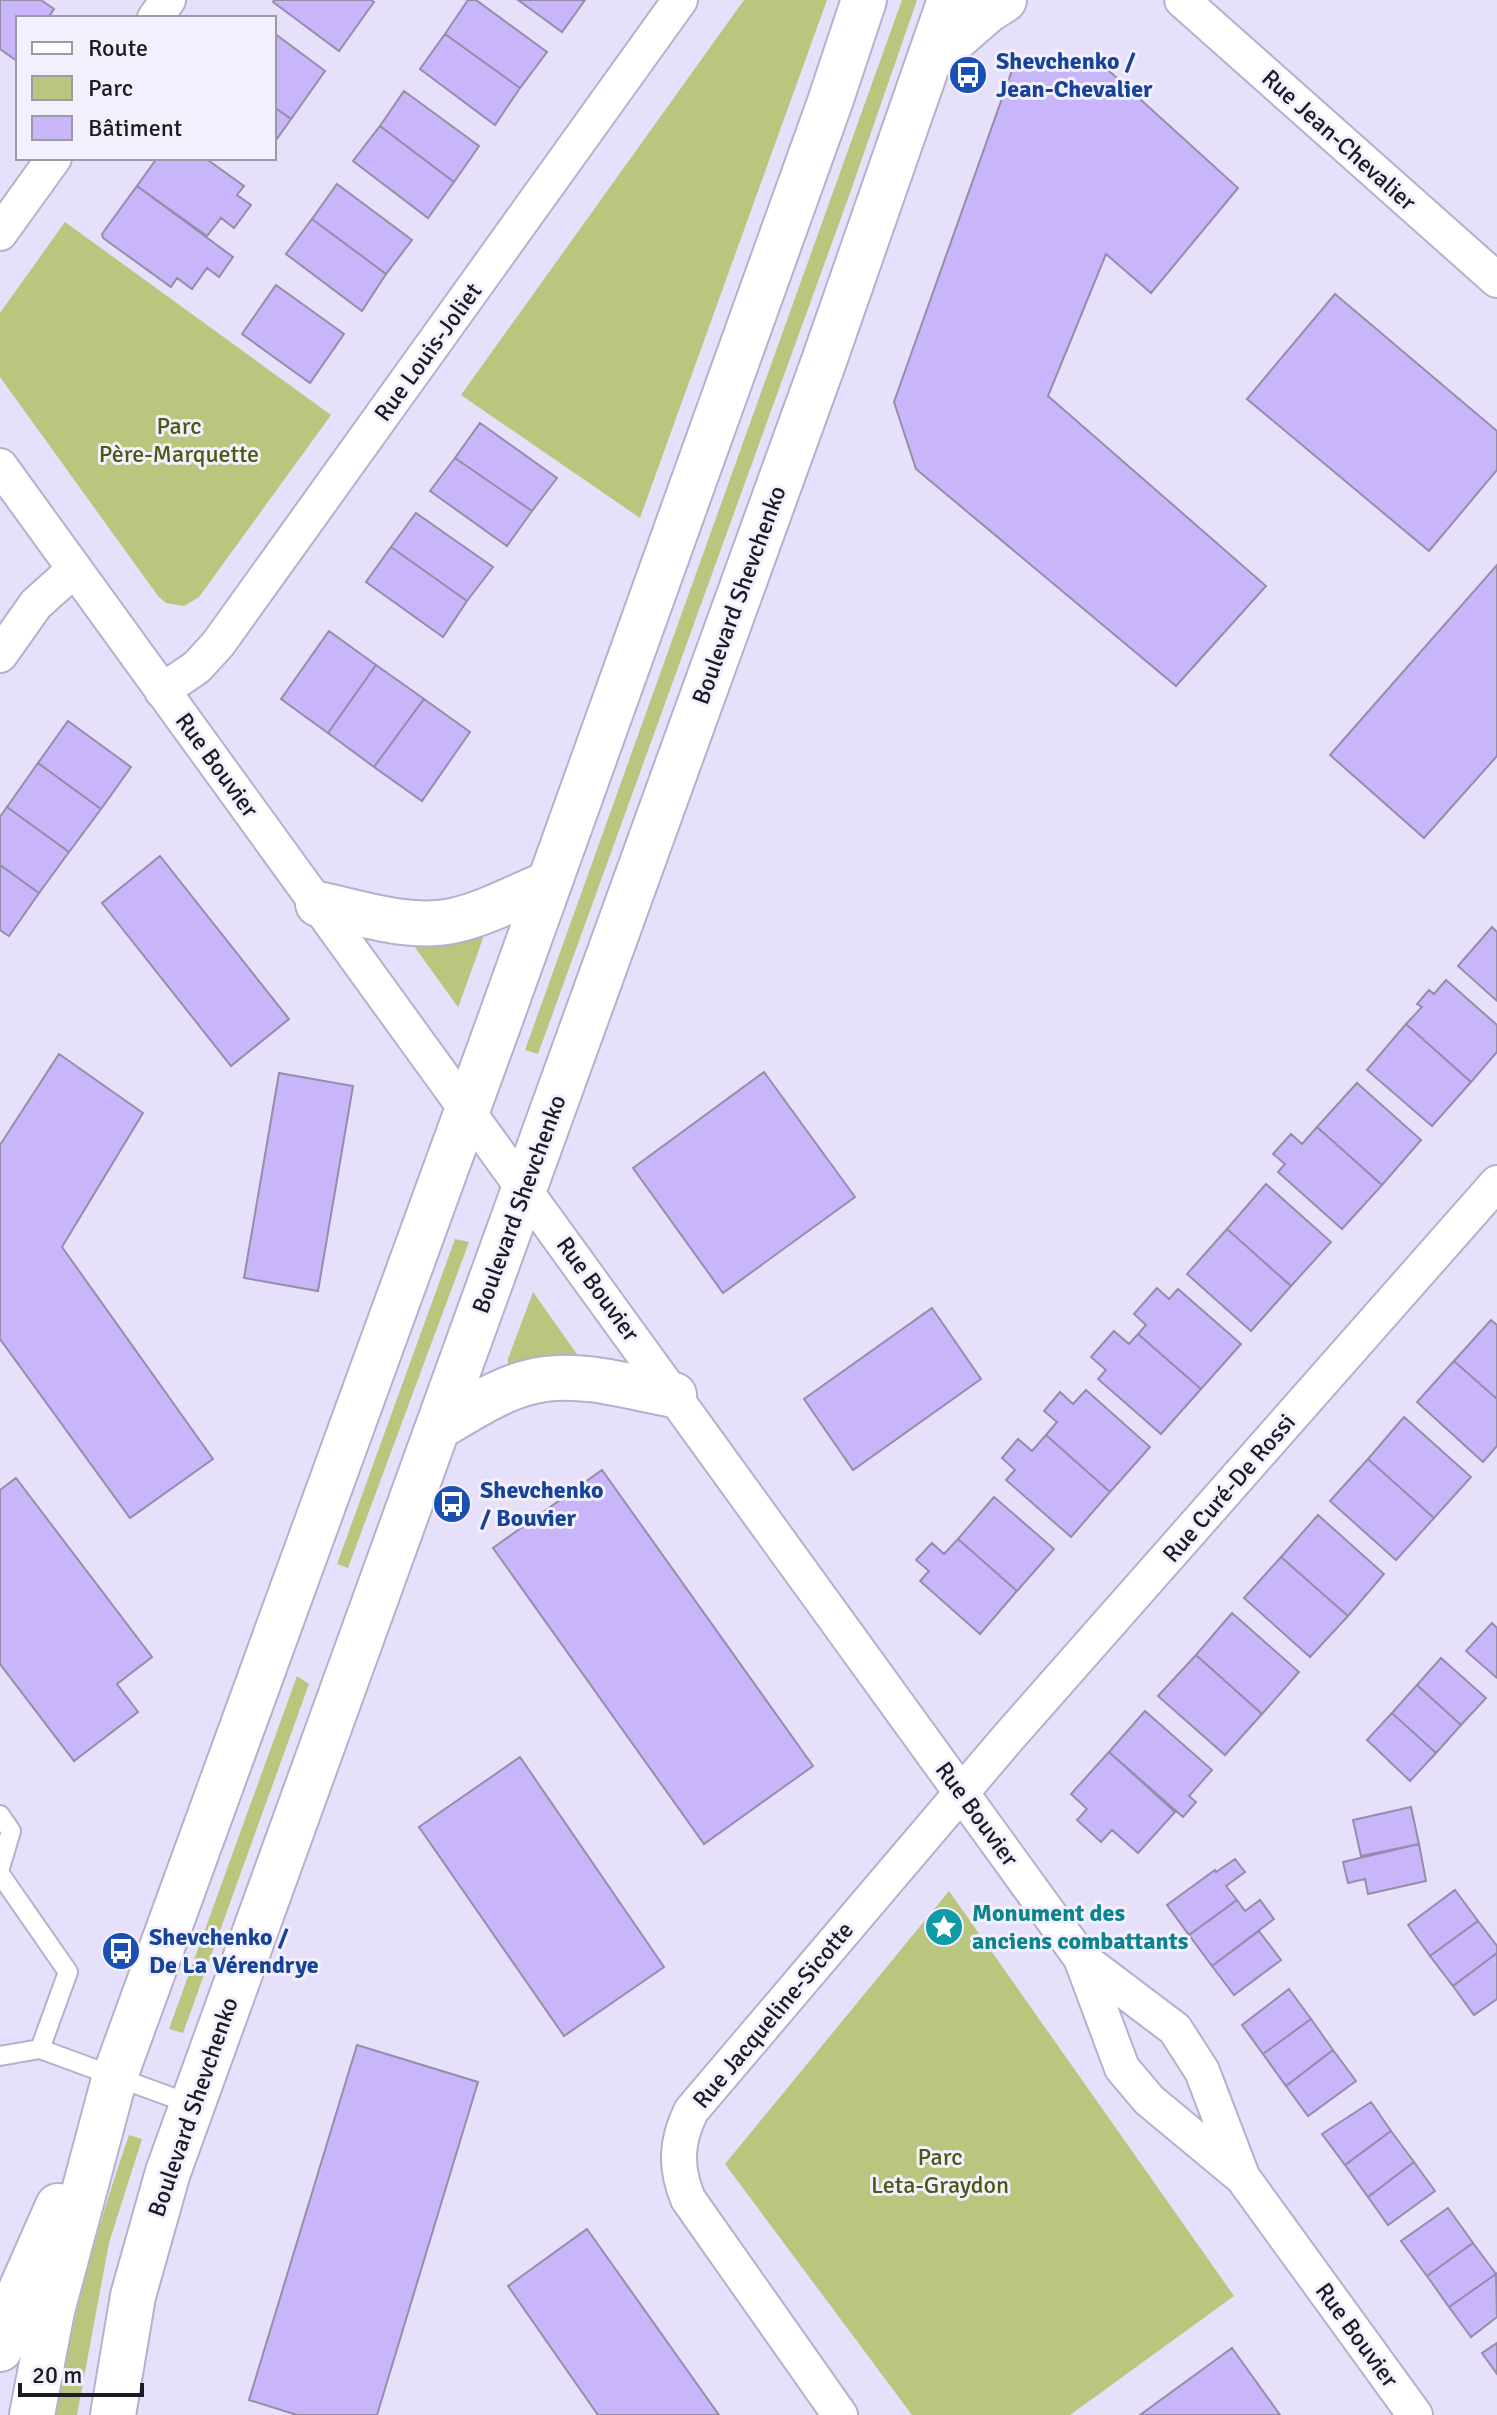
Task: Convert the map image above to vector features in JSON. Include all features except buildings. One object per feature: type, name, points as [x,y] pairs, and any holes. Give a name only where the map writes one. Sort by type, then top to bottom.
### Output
[{"type":"street","name":"Rue Louis-Joliet","points":[[162,691],[197,667],[218,644],[680,0]]},
{"type":"street","points":[[0,2346],[16,2301],[115,2076],[467,1111],[864,0]]},
{"type":"street","name":"Boulevard Shevchenko","points":[[113,2415],[124,2340],[142,2259],[168,2172],[439,1427],[950,0]]},
{"type":"street","points":[[931,60],[988,10],[1004,0]]},
{"type":"street","name":"Rue Jean-Chevalier","points":[[1182,0],[1497,280]]},
{"type":"street","points":[[0,233],[53,160]]},
{"type":"street","name":"Rue Bouvier","points":[[0,466],[1081,1958],[1128,2077],[1149,2100],[1243,2178],[1415,2415]]},
{"type":"street","points":[[0,655],[36,604],[75,569]]},
{"type":"street","points":[[318,904],[388,919],[436,924],[467,917],[549,883]]},
{"type":"street","name":"Rue Curé-De Rossi","points":[[962,1793],[1497,1183]]},
{"type":"street","points":[[439,1427],[494,1396],[545,1379],[583,1379],[674,1395]]},
{"type":"street","name":"Rue Jacqueline-Sicotte","points":[[840,2415],[700,2220],[680,2180],[678,2145],[687,2120],[705,2092],[962,1793]]},
{"type":"street","name":"Rue Bouvier","points":[[1081,1958],[1180,2035],[1202,2071],[1243,2178]]},
{"type":"street","points":[[32,2415],[52,2311],[115,2076]]},
{"type":"lane","points":[[0,1815],[11,1831],[0,1871],[68,1972],[40,2049]]},
{"type":"lane","points":[[0,2056],[40,2049],[193,2105]]},
{"type":"green space","points":[[744,0],[827,0],[640,518],[461,395]]},
{"type":"green space","points":[[902,0],[917,0],[850,193],[538,1054],[525,1050]]},
{"type":"green space","name":"Parc Père-Marquette","points":[[65,222],[331,415],[199,597],[184,606],[166,603],[158,596],[0,377],[0,313]]},
{"type":"green space","points":[[486,930],[459,1005],[458,1007],[411,942]]},
{"type":"green space","points":[[455,1239],[469,1242],[348,1568],[337,1564]]},
{"type":"green space","points":[[533,1292],[579,1357],[508,1367],[508,1359]]},
{"type":"green space","points":[[297,1676],[309,1684],[183,2033],[169,2029]]},
{"type":"green space","name":"Parc Leta-Graydon","points":[[949,1891],[1234,2296],[1070,2415],[912,2415],[725,2164]]},
{"type":"green space","points":[[129,2135],[142,2139],[109,2243],[77,2415],[55,2415],[86,2274]]},
{"type":"place","name":"Shevchenko / Jean-Chevalier","points":[[968,75]]},
{"type":"place","name":"Shevchenko / Bouvier","points":[[452,1504]]},
{"type":"place","name":"Monument des anciens combattants","points":[[944,1927]]},
{"type":"place","name":"Shevchenko / De La Vérendrye","points":[[121,1951]]}]
